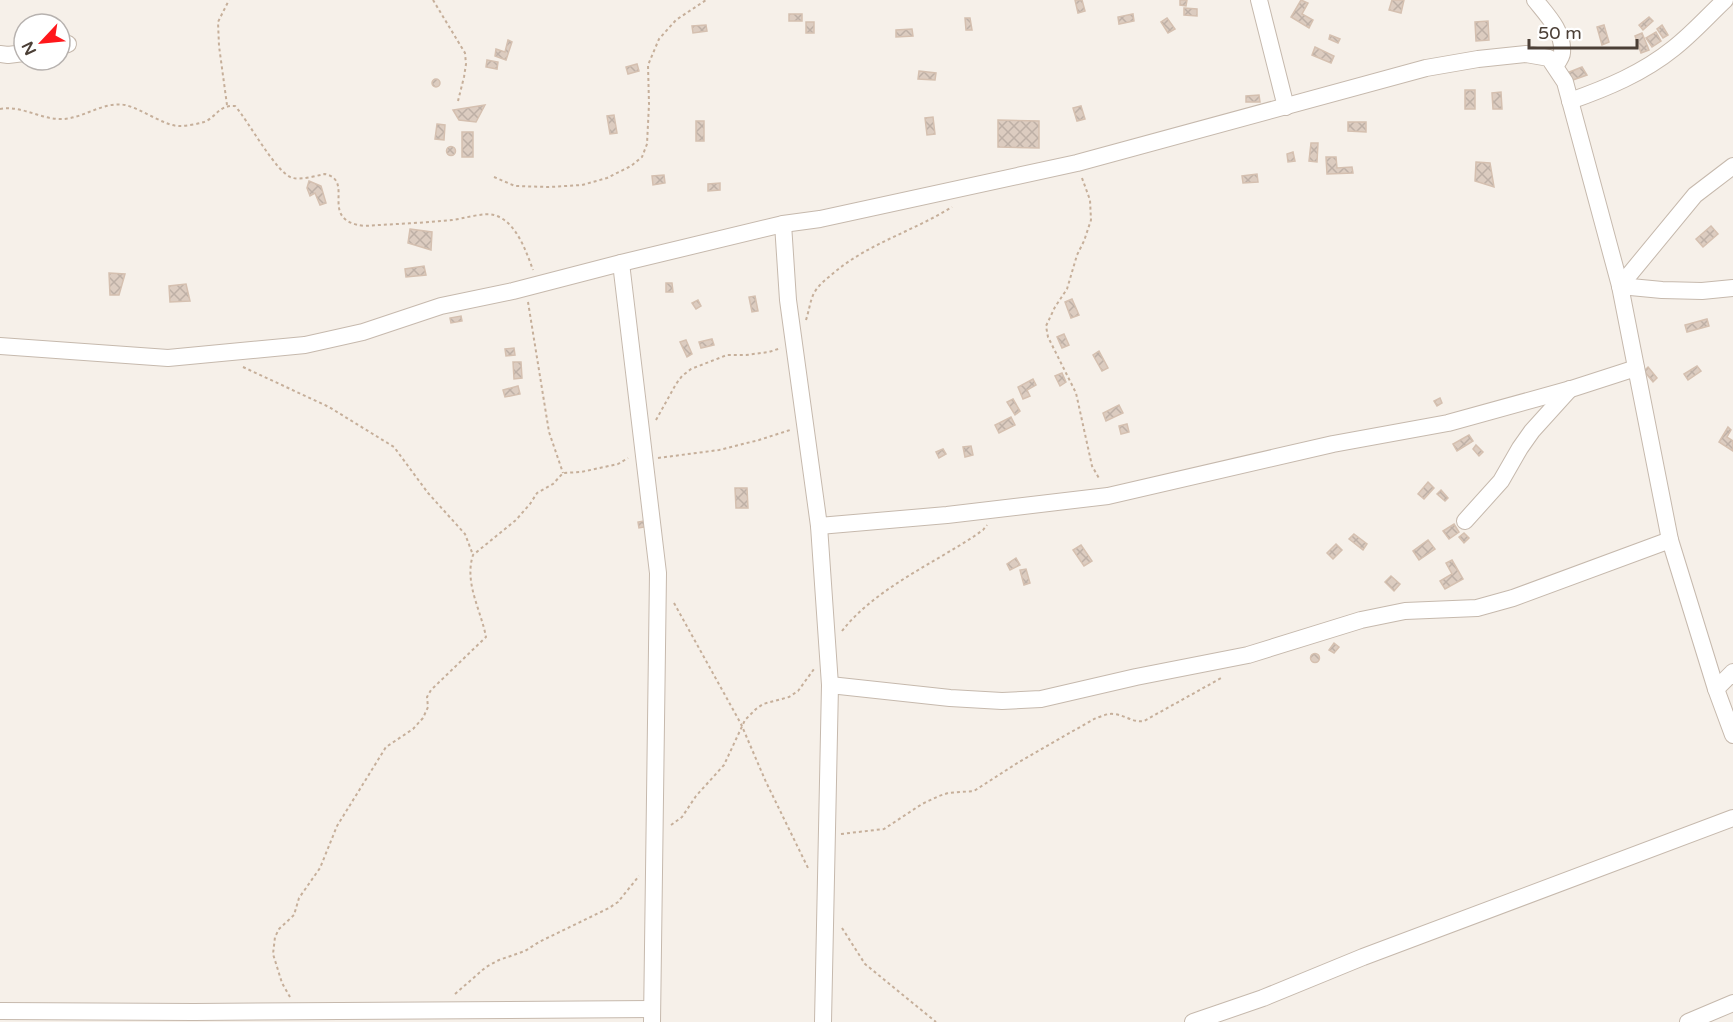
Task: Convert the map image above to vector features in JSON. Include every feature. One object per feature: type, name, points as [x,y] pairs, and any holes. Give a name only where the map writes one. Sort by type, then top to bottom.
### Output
[{"type":"street","points":[[1259,0],[1286,107]]},
{"type":"street","points":[[1535,0],[1556,27],[1561,43],[1562,54],[1555,66]]},
{"type":"street","points":[[1570,101],[1621,81],[1649,66],[1676,47],[1725,0]]},
{"type":"street","points":[[0,346],[168,358],[305,345],[363,332],[441,306],[783,224],[820,219],[1077,163],[1426,68],[1526,54],[1549,58],[1565,82],[1620,286],[1670,540],[1716,689],[1733,735]]},
{"type":"street","points":[[1620,286],[1695,195],[1733,166]]},
{"type":"street","points":[[783,224],[788,300],[819,526],[830,685],[823,1022]]},
{"type":"street","points":[[0,1011],[434,1011],[652,1016],[658,573],[621,263]]},
{"type":"street","points":[[1620,286],[1702,291],[1733,288]]},
{"type":"street","points":[[819,526],[947,515],[1108,496],[1333,444],[1448,423],[1571,389],[1636,368]]},
{"type":"street","points":[[1465,521],[1501,481],[1532,431],[1571,389]]},
{"type":"street","points":[[830,685],[950,698],[1041,699],[1248,655],[1361,620],[1405,611],[1477,608],[1513,598],[1670,540]]},
{"type":"street","points":[[1716,689],[1733,672]]},
{"type":"street","points":[[1193,1022],[1263,998],[1363,957],[1733,818]]},
{"type":"street","points":[[1688,1022],[1733,1003]]},
{"type":"path","points":[[227,106],[218,22],[229,0]]},
{"type":"path","points":[[433,0],[465,53],[465,70],[458,101]]},
{"type":"path","points":[[494,177],[515,186],[582,185],[607,178],[631,166],[642,157],[647,144],[648,65],[659,39],[676,20],[706,0]]},
{"type":"path","points":[[0,109],[22,110],[62,119],[113,105],[123,105],[141,110],[171,126],[182,126],[204,122],[227,106],[235,106],[272,159],[289,177],[295,179],[325,174],[330,175],[336,181],[340,191],[340,215],[352,224],[364,226],[450,220],[493,214],[506,222],[524,246],[532,286],[549,432],[563,473]]},
{"type":"path","points":[[1077,163],[1090,200],[1091,220],[1066,289],[1054,307],[1046,326],[1048,337],[1076,393],[1092,466],[1108,496]]},
{"type":"path","points":[[298,1012],[282,983],[273,954],[275,937],[279,929],[294,915],[299,898],[320,868],[337,826],[386,747],[419,724],[428,707],[427,697],[431,690],[486,637],[471,580],[473,555],[516,520],[537,493],[553,484],[563,473],[582,472],[618,464],[643,451],[676,384],[691,369],[727,355],[769,352],[786,345],[806,321],[814,293],[834,272],[851,259],[892,236],[923,224],[952,206]]},
{"type":"path","points":[[216,354],[329,407],[394,447],[428,493],[465,534],[473,555]]},
{"type":"path","points":[[643,451],[672,457],[719,450],[759,440],[786,430],[805,428]]},
{"type":"path","points":[[654,841],[682,817],[696,796],[724,765],[746,720],[756,709],[789,697],[798,691],[846,626],[890,588],[978,534],[988,524]]},
{"type":"path","points":[[674,603],[742,728],[811,873]]},
{"type":"path","points":[[827,835],[884,829],[922,804],[939,796],[974,791],[1094,719],[1106,714],[1114,714],[1131,720],[1144,721],[1225,676]]},
{"type":"path","points":[[434,1011],[493,963],[525,951],[618,902],[654,861]]},
{"type":"path","points":[[826,904],[865,964],[936,1022]]},
{"type":"building","points":[[1075,0],[1082,0],[1085,11],[1078,13]]},
{"type":"building","points":[[1180,0],[1187,0],[1186,6],[1180,5]]},
{"type":"building","points":[[1301,0],[1308,3],[1302,14],[1313,20],[1309,28],[1291,17]]},
{"type":"building","points":[[1392,0],[1404,0],[1401,13],[1389,10]]},
{"type":"building","points":[[1184,8],[1197,9],[1197,16],[1184,15]]},
{"type":"building","points":[[789,14],[802,14],[802,21],[789,21]]},
{"type":"building","points":[[1133,14],[1134,21],[1119,24],[1118,17]]},
{"type":"building","points":[[1649,17],[1653,21],[1643,30],[1639,25]]},
{"type":"building","points":[[965,18],[970,18],[972,30],[966,30]]},
{"type":"building","points":[[1167,18],[1175,29],[1168,33],[1161,22]]},
{"type":"building","points":[[1488,21],[1489,40],[1476,41],[1475,22]]},
{"type":"building","points":[[806,22],[814,22],[814,33],[806,33]]},
{"type":"building","points":[[706,25],[707,31],[693,33],[692,26]]},
{"type":"building","points":[[1604,25],[1609,42],[1602,45],[1597,27]]},
{"type":"building","points":[[1662,25],[1668,35],[1663,38],[1657,29]]},
{"type":"building","points":[[912,29],[913,36],[896,37],[896,30]]},
{"type":"building","points":[[1656,32],[1661,41],[1652,47],[1646,38]]},
{"type":"building","points":[[1642,33],[1649,50],[1641,53],[1635,36]]},
{"type":"building","points":[[1330,35],[1340,39],[1338,43],[1329,39]]},
{"type":"building","points":[[508,40],[512,42],[506,60],[495,56],[496,49],[505,52]]},
{"type":"building","points":[[1315,47],[1334,56],[1331,63],[1312,55]]},
{"type":"building","points":[[487,60],[498,62],[497,69],[486,67]]},
{"type":"building","points":[[637,64],[639,71],[628,74],[626,67]]},
{"type":"building","points":[[1582,67],[1587,75],[1570,81],[1567,73]]},
{"type":"building","points":[[919,71],[936,73],[935,80],[918,79]]},
{"type":"building","points":[[436,79],[440,83],[436,87],[432,83]]},
{"type":"building","points":[[1465,90],[1475,90],[1475,109],[1465,109]]},
{"type":"building","points":[[1501,92],[1502,109],[1493,109],[1492,93]]},
{"type":"building","points":[[1259,95],[1260,102],[1246,102],[1246,96]]},
{"type":"building","points":[[485,105],[476,122],[459,120],[453,110]]},
{"type":"building","points":[[1081,106],[1085,119],[1077,121],[1073,108]]},
{"type":"building","points":[[614,115],[617,133],[610,134],[607,116]]},
{"type":"building","points":[[933,117],[935,134],[927,135],[925,118]]},
{"type":"building","points":[[998,120],[1039,121],[1039,148],[998,147]]},
{"type":"building","points":[[696,121],[704,121],[704,141],[696,141]]},
{"type":"building","points":[[1348,122],[1366,122],[1366,132],[1348,131]]},
{"type":"building","points":[[437,124],[445,125],[444,140],[435,139]]},
{"type":"building","points":[[462,132],[473,132],[473,157],[462,157]]},
{"type":"building","points":[[1311,143],[1318,143],[1317,162],[1309,161]]},
{"type":"building","points":[[451,147],[455,151],[451,155],[447,151]]},
{"type":"building","points":[[1293,152],[1295,161],[1288,162],[1287,154]]},
{"type":"building","points":[[1326,157],[1336,157],[1337,168],[1352,167],[1353,173],[1327,174]]},
{"type":"building","points":[[1476,162],[1490,163],[1494,187],[1475,181]]},
{"type":"building","points":[[1257,174],[1258,182],[1243,183],[1242,176]]},
{"type":"building","points":[[664,175],[665,183],[653,185],[652,176]]},
{"type":"building","points":[[309,181],[321,186],[326,203],[320,205],[315,193],[310,196],[307,188]]},
{"type":"building","points":[[720,183],[720,190],[708,191],[708,184]]},
{"type":"building","points":[[1711,226],[1718,234],[1703,247],[1696,239]]},
{"type":"building","points":[[410,229],[432,232],[431,250],[408,243]]},
{"type":"building","points":[[424,266],[426,275],[406,277],[405,269]]},
{"type":"building","points":[[109,273],[125,274],[119,295],[110,295]]},
{"type":"building","points":[[666,283],[672,283],[673,292],[666,292]]},
{"type":"building","points":[[186,284],[190,301],[170,302],[169,286]]},
{"type":"building","points":[[755,296],[758,311],[752,312],[749,297]]},
{"type":"building","points":[[1072,299],[1079,315],[1071,318],[1065,302]]},
{"type":"building","points":[[698,300],[701,306],[696,309],[692,303]]},
{"type":"building","points":[[461,316],[462,321],[451,323],[450,318]]},
{"type":"building","points":[[1707,319],[1709,326],[1687,332],[1685,325]]},
{"type":"building","points":[[1064,334],[1069,345],[1062,348],[1057,337]]},
{"type":"building","points":[[712,339],[714,345],[701,348],[699,342]]},
{"type":"building","points":[[686,340],[692,354],[687,357],[680,342]]},
{"type":"building","points":[[514,348],[515,355],[506,356],[505,349]]},
{"type":"building","points":[[1099,351],[1108,368],[1102,371],[1093,355]]},
{"type":"building","points":[[513,362],[521,362],[522,378],[514,379]]},
{"type":"building","points":[[1697,366],[1701,371],[1688,380],[1684,374]]},
{"type":"building","points":[[1648,367],[1657,378],[1653,382],[1644,371]]},
{"type":"building","points":[[1062,373],[1066,382],[1060,386],[1055,376]]},
{"type":"building","points":[[1033,379],[1036,385],[1027,390],[1030,396],[1023,399],[1018,387]]},
{"type":"building","points":[[518,386],[520,394],[505,397],[503,390]]},
{"type":"building","points":[[1440,398],[1442,403],[1437,406],[1434,401]]},
{"type":"building","points":[[1013,399],[1020,411],[1015,415],[1007,402]]},
{"type":"building","points":[[1119,405],[1123,413],[1106,421],[1103,413]]},
{"type":"building","points":[[1011,417],[1015,425],[999,433],[995,425]]},
{"type":"building","points":[[1127,424],[1129,432],[1121,434],[1119,426]]},
{"type":"building","points":[[1728,427],[1731,430],[1727,437],[1733,441],[1733,451],[1719,442]]},
{"type":"building","points":[[1469,435],[1473,441],[1457,451],[1453,444]]},
{"type":"building","points":[[1476,445],[1483,452],[1479,456],[1473,449]]},
{"type":"building","points":[[971,446],[973,455],[965,457],[963,447]]},
{"type":"building","points":[[943,449],[946,454],[939,458],[936,452]]},
{"type":"building","points":[[1428,482],[1434,488],[1424,499],[1418,494]]},
{"type":"building","points":[[735,488],[747,488],[748,508],[736,508]]},
{"type":"building","points":[[1441,490],[1448,498],[1445,501],[1437,494]]},
{"type":"building","points":[[649,520],[650,526],[639,528],[638,522]]},
{"type":"building","points":[[1454,524],[1459,532],[1449,539],[1443,531]]},
{"type":"building","points":[[1464,533],[1469,538],[1464,543],[1459,537]]},
{"type":"building","points":[[1354,534],[1367,544],[1363,550],[1349,539]]},
{"type":"building","points":[[1428,540],[1435,549],[1419,560],[1413,551]]},
{"type":"building","points":[[1336,544],[1342,550],[1333,559],[1327,553]]},
{"type":"building","points":[[1081,545],[1092,561],[1084,566],[1073,550]]},
{"type":"building","points":[[1016,558],[1020,565],[1010,570],[1007,564]]},
{"type":"building","points":[[1452,560],[1463,579],[1445,589],[1440,581],[1452,574],[1446,563]]},
{"type":"building","points":[[1026,569],[1030,583],[1024,585],[1020,570]]},
{"type":"building","points":[[1391,576],[1400,584],[1394,591],[1385,582]]},
{"type":"building","points":[[1334,643],[1339,647],[1334,653],[1329,650]]},
{"type":"building","points":[[1315,653],[1320,658],[1315,663],[1310,658]]}]
